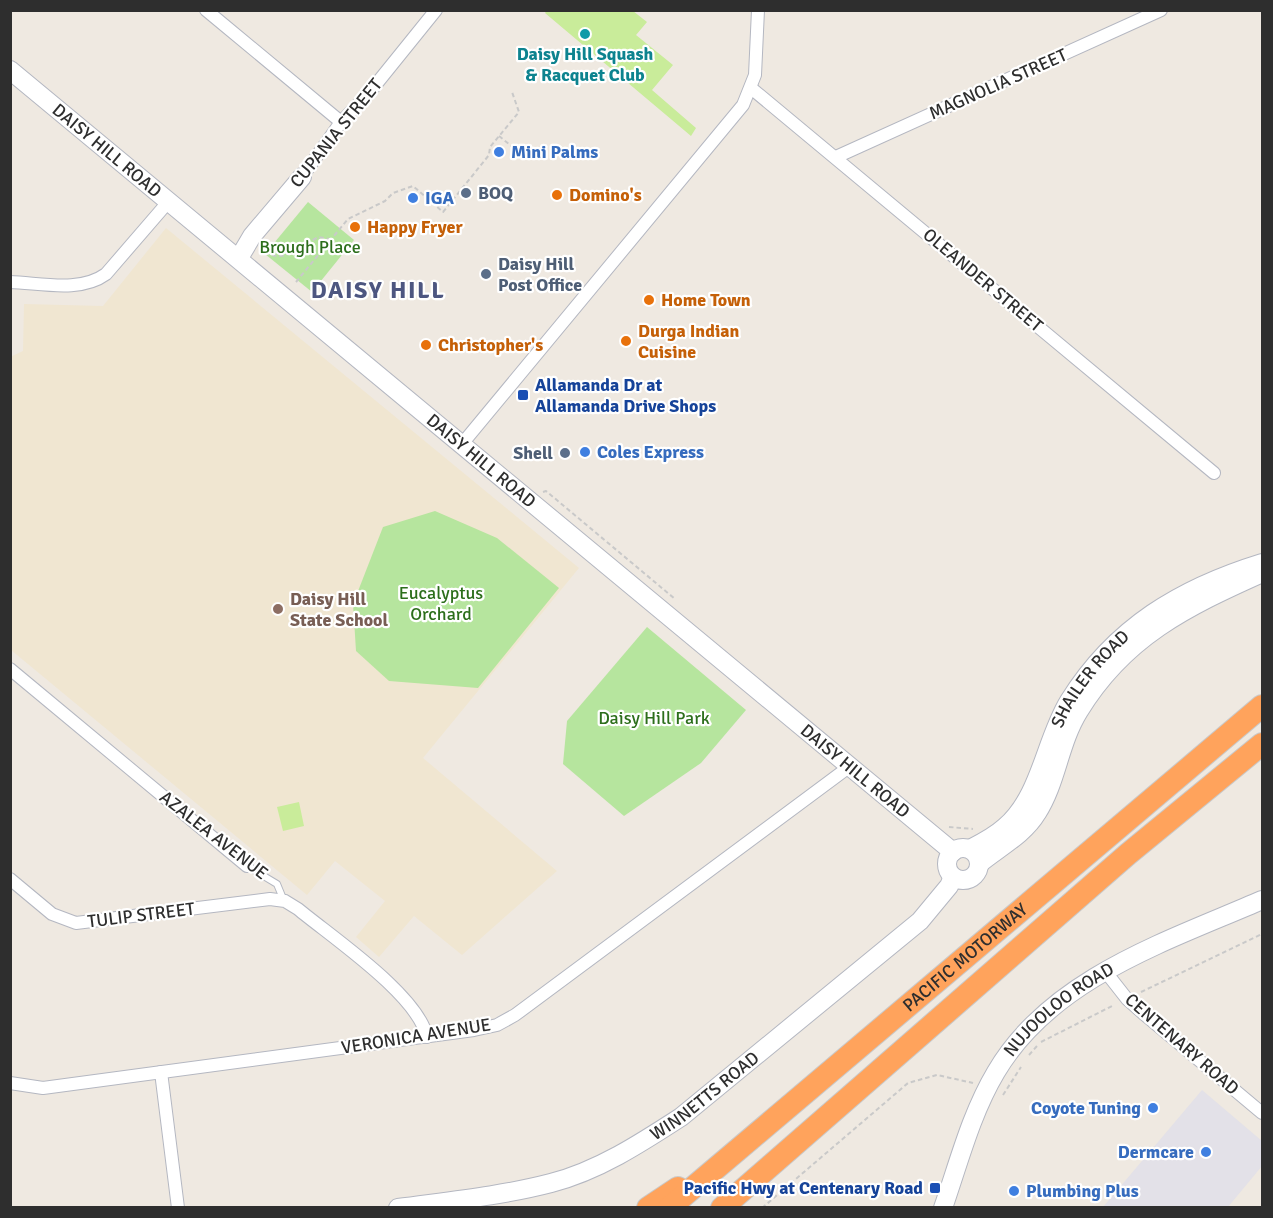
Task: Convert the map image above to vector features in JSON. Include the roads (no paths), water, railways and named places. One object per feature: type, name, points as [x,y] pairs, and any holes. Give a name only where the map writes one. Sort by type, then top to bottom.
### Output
[{"type":"highway","name":"PACIFIC MOTORWAY","points":[[669,1208],[1263,706]]},
{"type":"highway","name":"PACIFIC MOTORWAY","points":[[722,1208],[1128,854],[1263,744]]},
{"type":"highway","points":[[648,1208],[753,1136]]},
{"type":"street","name":"CUPANIA STREET","points":[[239,258],[252,236],[302,177],[341,122],[369,93],[436,10]]},
{"type":"street","points":[[462,444],[743,105],[751,88],[758,43],[758,10]]},
{"type":"street","name":"MAGNOLIA STREET","points":[[836,157],[1161,10]]},
{"type":"street","points":[[212,13],[341,122]]},
{"type":"street","name":"DAISY HILL ROAD","points":[[10,70],[849,767],[967,855]]},
{"type":"street","name":"OLEANDER STREET","points":[[751,88],[1214,473]]},
{"type":"street","points":[[10,282],[81,285],[94,282],[106,274],[168,201]]},
{"type":"street","name":"SHAILER ROAD","points":[[967,855],[1005,828],[1020,812],[1069,702],[1087,676],[1129,630],[1185,592],[1263,563]]},
{"type":"street","name":"SHAILER ROAD","points":[[967,855],[1024,830],[1036,815],[1046,798],[1060,752],[1078,712],[1105,675],[1162,622],[1194,603],[1263,573]]},
{"type":"street","name":"AZALEA AVENUE","points":[[10,669],[247,866]]},
{"type":"street","name":"VERONICA AVENUE","points":[[10,1083],[43,1088],[426,1037],[496,1025],[515,1015],[849,767]]},
{"type":"street","points":[[967,855],[976,873],[968,879],[953,877],[947,864],[967,855]]},
{"type":"street","name":"WINNETTS ROAD","points":[[398,1208],[491,1196],[553,1183],[638,1145],[681,1117],[920,921],[949,886],[953,877]]},
{"type":"street","name":"TULIP STREET","points":[[10,879],[52,914],[76,923],[270,899],[285,901]]},
{"type":"street","name":"NUJOOLOO ROAD","points":[[943,1208],[974,1114],[1008,1054],[1031,1025],[1059,1000],[1105,971],[1263,900]]},
{"type":"street","name":"AZALEA AVENUE","points":[[285,901],[298,909],[401,994],[422,1022],[426,1037]]},
{"type":"street","name":"CENTENARY ROAD","points":[[1105,971],[1127,999],[1263,1113]]},
{"type":"street","points":[[161,1072],[178,1208]]},
{"type":"lane","name":"AZALEA AVENUE","points":[[247,866],[277,884],[285,901]]},
{"type":"place","name":"Daisy Hill Squash & Racquet Club","points":[[585,34]]},
{"type":"place","name":"Mini Palms","points":[[499,152]]},
{"type":"place","name":"BOQ","points":[[466,193]]},
{"type":"place","name":"Domino's","points":[[557,195]]},
{"type":"place","name":"IGA","points":[[413,198]]},
{"type":"place","name":"Happy Fryer","points":[[355,227]]},
{"type":"place","name":"Daisy Hill Post Office","points":[[486,274]]},
{"type":"place","name":"Home Town","points":[[649,300]]},
{"type":"place","name":"Durga Indian Cuisine","points":[[626,341]]},
{"type":"place","name":"Christopher's","points":[[426,345]]},
{"type":"place","name":"Allamanda Dr at Allamanda Drive Shops","points":[[523,395]]},
{"type":"place","name":"Coles Express","points":[[585,452]]},
{"type":"place","name":"Shell","points":[[565,453]]},
{"type":"place","name":"Daisy Hill State School","points":[[278,609]]},
{"type":"place","name":"Coyote Tuning","points":[[1153,1108]]},
{"type":"place","name":"Dermcare","points":[[1206,1152]]},
{"type":"place","name":"Pacific Hwy at Centenary Road","points":[[935,1188]]},
{"type":"place","name":"Plumbing Plus","points":[[1014,1191]]},
{"type":"district","name":"DAISY HILL","points":[[378,290]]},
{"type":"park label","name":"Brough Place","points":[[310,247]]},
{"type":"park label","name":"Eucalyptus Orchard","points":[[441,603]]},
{"type":"park label","name":"Daisy Hill Park","points":[[654,718]]}]
